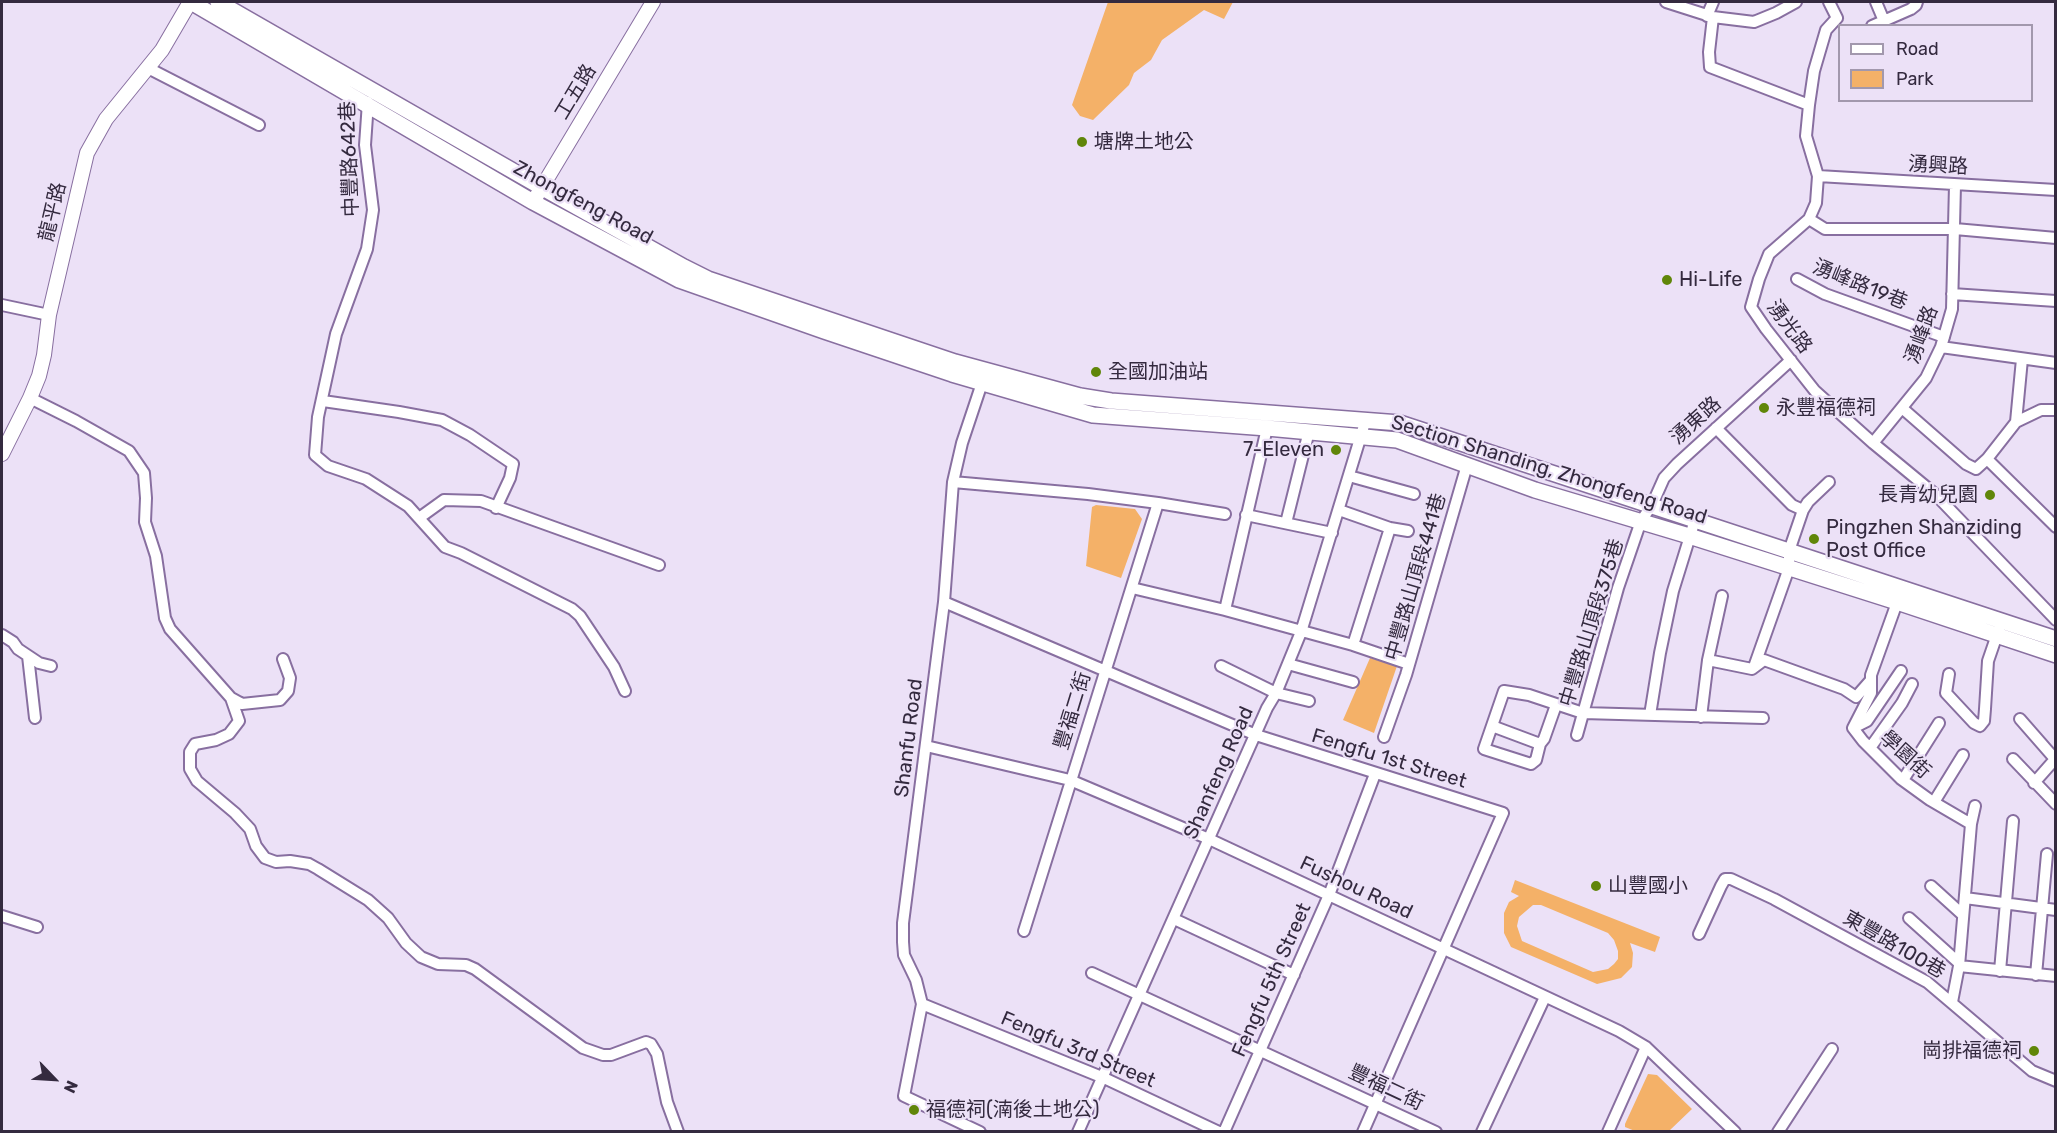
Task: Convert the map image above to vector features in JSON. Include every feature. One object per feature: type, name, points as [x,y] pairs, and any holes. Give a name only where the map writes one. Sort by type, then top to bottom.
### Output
[{"type":"main road","name":"Zhongfeng Road","points":[[191,2],[533,202],[654,258]]},
{"type":"main road","name":"Zhongfeng Road","points":[[218,2],[541,187],[654,258],[679,280],[824,331],[982,376]]},
{"type":"main road","name":"Section Shanding, Zhongfeng Road","points":[[982,376],[1111,401],[1400,423],[1789,551],[1899,595],[1999,628],[2055,639]]},
{"type":"main road","name":"Section Shanding, Zhongfeng Road","points":[[982,376],[1093,415],[1397,440],[1545,493],[1788,568],[1899,595]]},
{"type":"main road","name":"Section Shanding, Zhongfeng Road","points":[[1999,628],[2055,655]]},
{"type":"street","name":"龍平路","points":[[2,454],[30,398],[44,355],[49,315],[87,153],[106,120],[162,50],[191,2]]},
{"type":"street","name":"工五路","points":[[533,202],[654,2]]},
{"type":"street","points":[[1666,2],[1710,17],[1754,22],[1796,2]]},
{"type":"street","points":[[1713,2],[1710,17],[1710,68],[1809,105]]},
{"type":"street","points":[[1829,2],[1841,22],[1826,30],[1814,71],[1806,136],[1818,176],[1816,203],[1809,219],[1825,229],[1955,229],[2055,238]]},
{"type":"street","points":[[1876,2],[1884,21]]},
{"type":"street","points":[[1877,24],[1916,3]]},
{"type":"street","points":[[148,68],[259,125]]},
{"type":"street","name":"中豐路642巷","points":[[364,84],[369,107],[365,145],[373,210],[367,249],[336,334],[318,417],[315,455],[328,466],[366,479],[408,506],[419,518]]},
{"type":"street","name":"湧興路","points":[[1818,176],[2055,190]]},
{"type":"street","name":"湧峰路","points":[[1873,443],[1926,378],[1943,342],[1952,309],[1955,185]]},
{"type":"street","name":"湧光路","points":[[1809,219],[1769,254],[1751,307],[1815,391],[1936,495],[2055,620]]},
{"type":"street","name":"湧峰路19巷","points":[[1797,279],[1825,294],[1943,342],[2022,359],[2055,363]]},
{"type":"street","points":[[1952,294],[2055,301]]},
{"type":"street","points":[[2,305],[49,315]]},
{"type":"street","points":[[2016,422],[2022,359]]},
{"type":"street","name":"湧東路","points":[[1641,521],[1652,505],[1664,478],[1677,464],[1791,360]]},
{"type":"street","name":"Shanfu Road","points":[[980,1131],[904,1096],[922,1004],[916,981],[904,955],[903,930],[944,602],[953,482],[982,376]]},
{"type":"street","points":[[30,398],[129,451],[144,472],[145,522],[156,556],[165,618],[170,629],[231,698],[242,704],[280,700],[288,692],[290,678],[282,659]]},
{"type":"street","points":[[323,401],[442,420],[471,435],[513,464],[510,478],[496,508]]},
{"type":"street","points":[[1902,408],[1966,464],[1976,469],[1987,459],[2016,422],[2041,410],[2055,410]]},
{"type":"street","name":"Shanfeng Road","points":[[1078,1131],[1104,1078],[1301,632],[1366,419]]},
{"type":"street","points":[[1225,610],[1268,428]]},
{"type":"street","points":[[1716,428],[1792,505],[1803,510]]},
{"type":"street","points":[[1287,524],[1309,432]]},
{"type":"street","points":[[1987,459],[2055,527]]},
{"type":"street","name":"中豐路山頂段441巷","points":[[1384,737],[1409,664],[1467,465]]},
{"type":"street","points":[[1348,476],[1414,494]]},
{"type":"street","points":[[953,482],[1158,502],[1225,513]]},
{"type":"street","points":[[1754,667],[1788,568],[1789,551],[1803,510],[1829,482]]},
{"type":"street","points":[[625,691],[608,658],[580,616],[572,609],[445,547],[419,518],[444,500],[481,501],[659,565]]},
{"type":"street","name":"豐福二街","points":[[1023,931],[1158,502]]},
{"type":"street","points":[[1339,510],[1390,528],[1408,531]]},
{"type":"street","points":[[1246,515],[1332,532]]},
{"type":"street","points":[[1650,716],[1671,601],[1695,520]]},
{"type":"street","name":"中豐路山頂段375巷","points":[[1577,735],[1618,588],[1641,521]]},
{"type":"street","points":[[1353,645],[1390,528]]},
{"type":"street","points":[[1132,588],[1225,610],[1353,645],[1409,664]]},
{"type":"street","points":[[1708,660],[1752,669],[1764,660],[1844,689],[1856,697],[1871,680],[1899,595]]},
{"type":"street","points":[[1701,717],[1708,660],[1722,596]]},
{"type":"street","name":"Fengfu 1st Street","points":[[944,602],[1256,735],[1503,813],[1363,1131]]},
{"type":"street","points":[[1949,674],[1946,693],[1974,723],[1980,726],[1984,721],[1988,661],[1999,628]]},
{"type":"street","points":[[2,635],[13,642],[18,650],[39,663],[51,666]]},
{"type":"street","points":[[28,656],[35,718]]},
{"type":"street","points":[[1288,664],[1353,682]]},
{"type":"street","points":[[1221,666],[1276,693],[1310,701]]},
{"type":"street","points":[[1853,728],[1867,721],[1901,671]]},
{"type":"street","name":"學園街","points":[[1871,680],[1871,693],[1853,728],[1903,780],[1971,824]]},
{"type":"street","points":[[1870,748],[1912,684]]},
{"type":"street","points":[[1556,705],[1536,760],[1531,764],[1484,749],[1504,691],[1529,695],[1584,713],[1763,718]]},
{"type":"street","points":[[231,698],[239,720],[229,734],[216,740],[195,744],[190,752],[190,769],[197,781],[235,813],[250,830],[256,846],[265,858],[276,862],[290,861],[309,864],[318,869],[368,900],[388,918],[406,943],[421,957],[438,964],[466,965],[475,969],[583,1048],[603,1055],[611,1055],[646,1042],[651,1044],[657,1054],[668,1102],[678,1131]]},
{"type":"street","points":[[2020,719],[2055,758],[2034,783]]},
{"type":"street","points":[[1903,780],[1939,723]]},
{"type":"street","points":[[1492,726],[1540,744]]},
{"type":"street","name":"Fushou Road","points":[[926,747],[1070,780],[1209,839],[1619,1031],[1646,1047],[1735,1131]]},
{"type":"street","points":[[1934,802],[1963,755]]},
{"type":"street","points":[[2013,759],[2055,804]]},
{"type":"street","name":"Fengfu 5th Street","points":[[1224,1131],[1329,896],[1375,774]]},
{"type":"street","points":[[1952,1002],[1959,965],[1971,824],[1975,806]]},
{"type":"street","points":[[2000,971],[2013,821]]},
{"type":"street","points":[[2036,975],[2047,854]]},
{"type":"street","name":"東豐路100巷","points":[[1699,934],[1725,879],[1731,879],[1774,899],[1927,981],[2032,1071],[2055,1081]]},
{"type":"street","points":[[1931,886],[1963,915]]},
{"type":"street","points":[[1965,898],[2055,910]]},
{"type":"street","points":[[2,916],[37,927]]},
{"type":"street","points":[[1909,918],[1959,965],[2055,976]]},
{"type":"street","points":[[1174,919],[1294,975]]},
{"type":"street","name":"豐福二街","points":[[1092,973],[1436,1131]]},
{"type":"street","points":[[1482,1131],[1545,997]]},
{"type":"street","name":"Fengfu 3rd Street","points":[[922,1004],[1104,1078],[1219,1131]]},
{"type":"street","points":[[1608,1131],[1646,1047]]},
{"type":"street","points":[[1778,1131],[1832,1049]]},
{"type":"green space","points":[[1108,2],[1233,2],[1224,19],[1204,10],[1162,40],[1151,60],[1134,73],[1129,85],[1093,120],[1080,116],[1072,105]]},
{"type":"green space","points":[[1096,505],[1135,509],[1142,519],[1121,578],[1086,566],[1092,507]]},
{"type":"green space","points":[[1370,658],[1397,666],[1374,733],[1343,720]]},
{"type":"green space","points":[[1515,880],[1660,937],[1655,952],[1630,943],[1633,953],[1632,967],[1621,978],[1597,984],[1511,947],[1504,933],[1504,913],[1509,902],[1519,896],[1511,892]],"holes":[[[1533,905],[1541,905],[1608,933],[1614,940],[1618,959],[1608,969],[1593,972],[1522,941],[1517,926],[1519,917]]]},
{"type":"green space","points":[[1648,1074],[1657,1075],[1692,1109],[1669,1131],[1635,1131],[1625,1127]]},
{"type":"place","name":"塘牌土地公","points":[[1082,142]]},
{"type":"place","name":"Hi-Life","points":[[1667,280]]},
{"type":"place","name":"全國加油站","points":[[1096,372]]},
{"type":"place","name":"永豐福德祠","points":[[1764,408]]},
{"type":"place","name":"7-Eleven","points":[[1336,450]]},
{"type":"place","name":"長青幼兒園","points":[[1990,495]]},
{"type":"place","name":"Pingzhen Shanziding Post Office","points":[[1814,539]]},
{"type":"place","name":"山豐國小","points":[[1596,886]]},
{"type":"place","name":"崗排福德祠","points":[[2034,1051]]},
{"type":"place","name":"福德祠(湳後土地公)","points":[[914,1110]]}]
